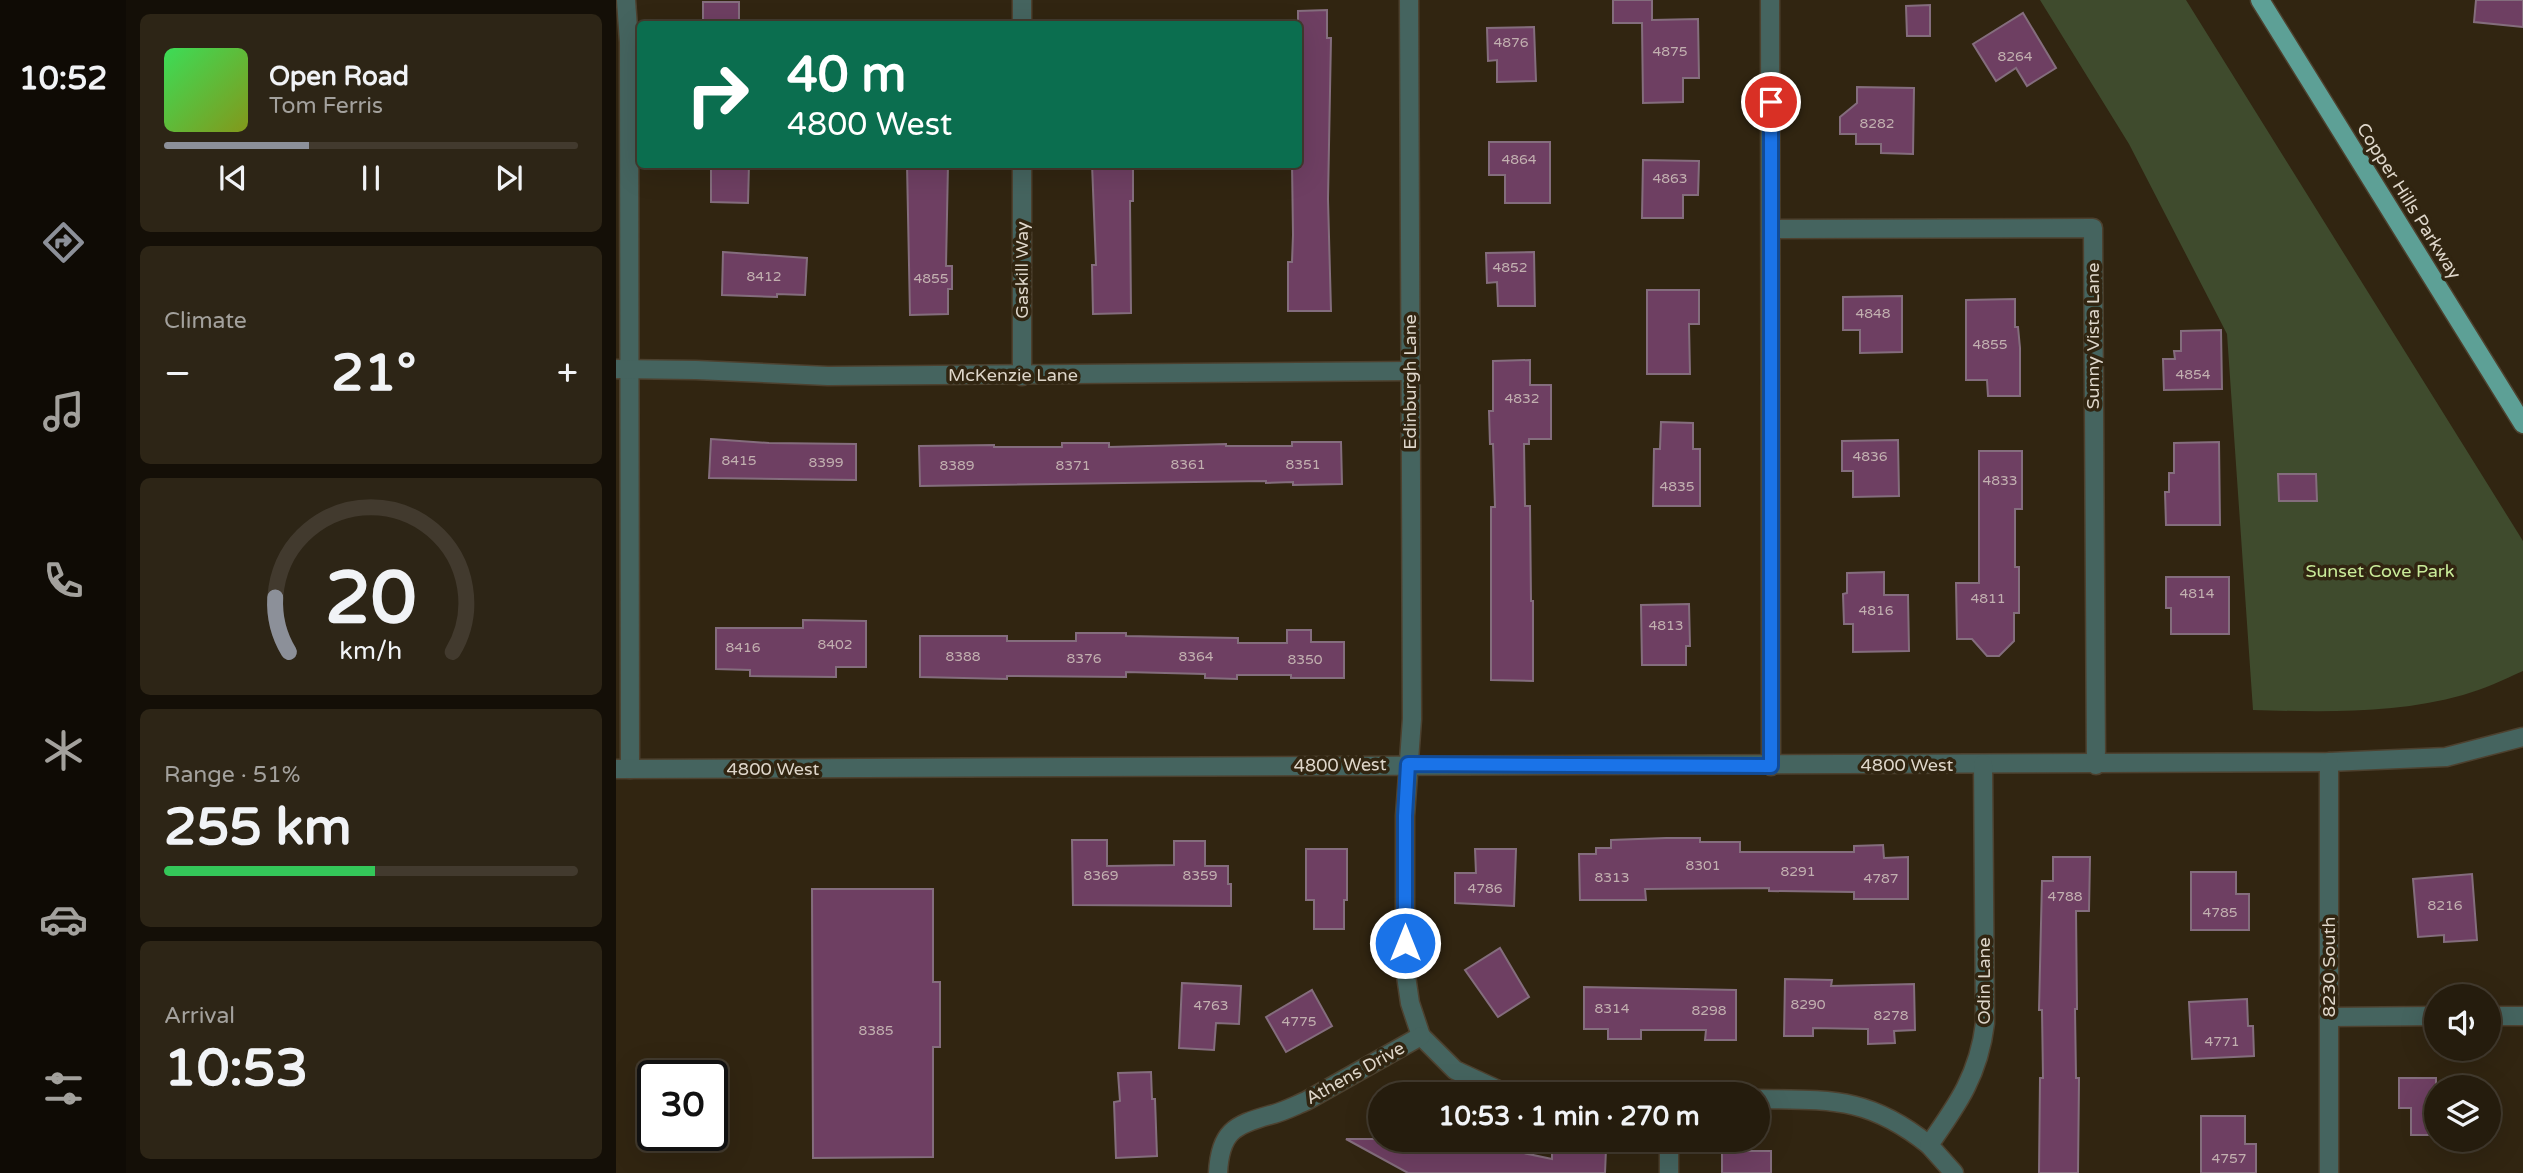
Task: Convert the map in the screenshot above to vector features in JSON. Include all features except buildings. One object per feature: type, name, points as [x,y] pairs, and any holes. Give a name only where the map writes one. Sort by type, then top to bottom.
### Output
[{"type":"main road","name":"Copper Hills Parkway","points":[[2260,0],[2523,424]]},
{"type":"street","points":[[623,769],[623,369],[629,42],[626,0]]},
{"type":"street","points":[[1021,0],[1021,21]]},
{"type":"street","name":"Edinburgh Lane","points":[[1408,764],[1412,719],[1409,0]]},
{"type":"street","points":[[1770,0],[1771,766]]},
{"type":"street","name":"Gaskill Way","points":[[1021,168],[1021,376]]},
{"type":"street","name":"Sunny Vista Lane","points":[[1771,229],[2093,228],[2096,765]]},
{"type":"street","name":"McKenzie Lane","points":[[623,369],[828,376],[1410,371]]},
{"type":"street","name":"4800 West","points":[[623,769],[2329,762],[2446,757],[2523,737]]},
{"type":"street","name":"8230 South","points":[[2329,762],[2329,1173]]},
{"type":"street","name":"Athens Drive","points":[[1218,1173],[1219,1156],[1224,1141],[1233,1129],[1306,1101],[1422,1036],[1410,1003],[1405,969],[1405,816],[1408,764]]},
{"type":"street","name":"Odin Lane","points":[[1928,1145],[1959,1103],[1973,1075],[1982,1047],[1983,764]]},
{"type":"street","points":[[2329,1017],[2424,1016]]},
{"type":"street","points":[[2501,1016],[2523,1016]]},
{"type":"street","points":[[1422,1036],[1455,1070],[1481,1082]]},
{"type":"street","points":[[1770,1100],[1818,1100],[1861,1107],[1889,1117],[1928,1145],[1954,1173]]},
{"type":"street","points":[[1669,1152],[1669,1173]]},
{"type":"green space","name":"Sunset Cove Park","points":[[2040,0],[2186,0],[2523,541],[2523,671],[2471,693],[2412,706],[2332,711],[2253,710],[2227,334],[2129,144]]},
{"type":"route","points":[[1405,943],[1405,816],[1408,764],[1771,766],[1771,102]]}]
